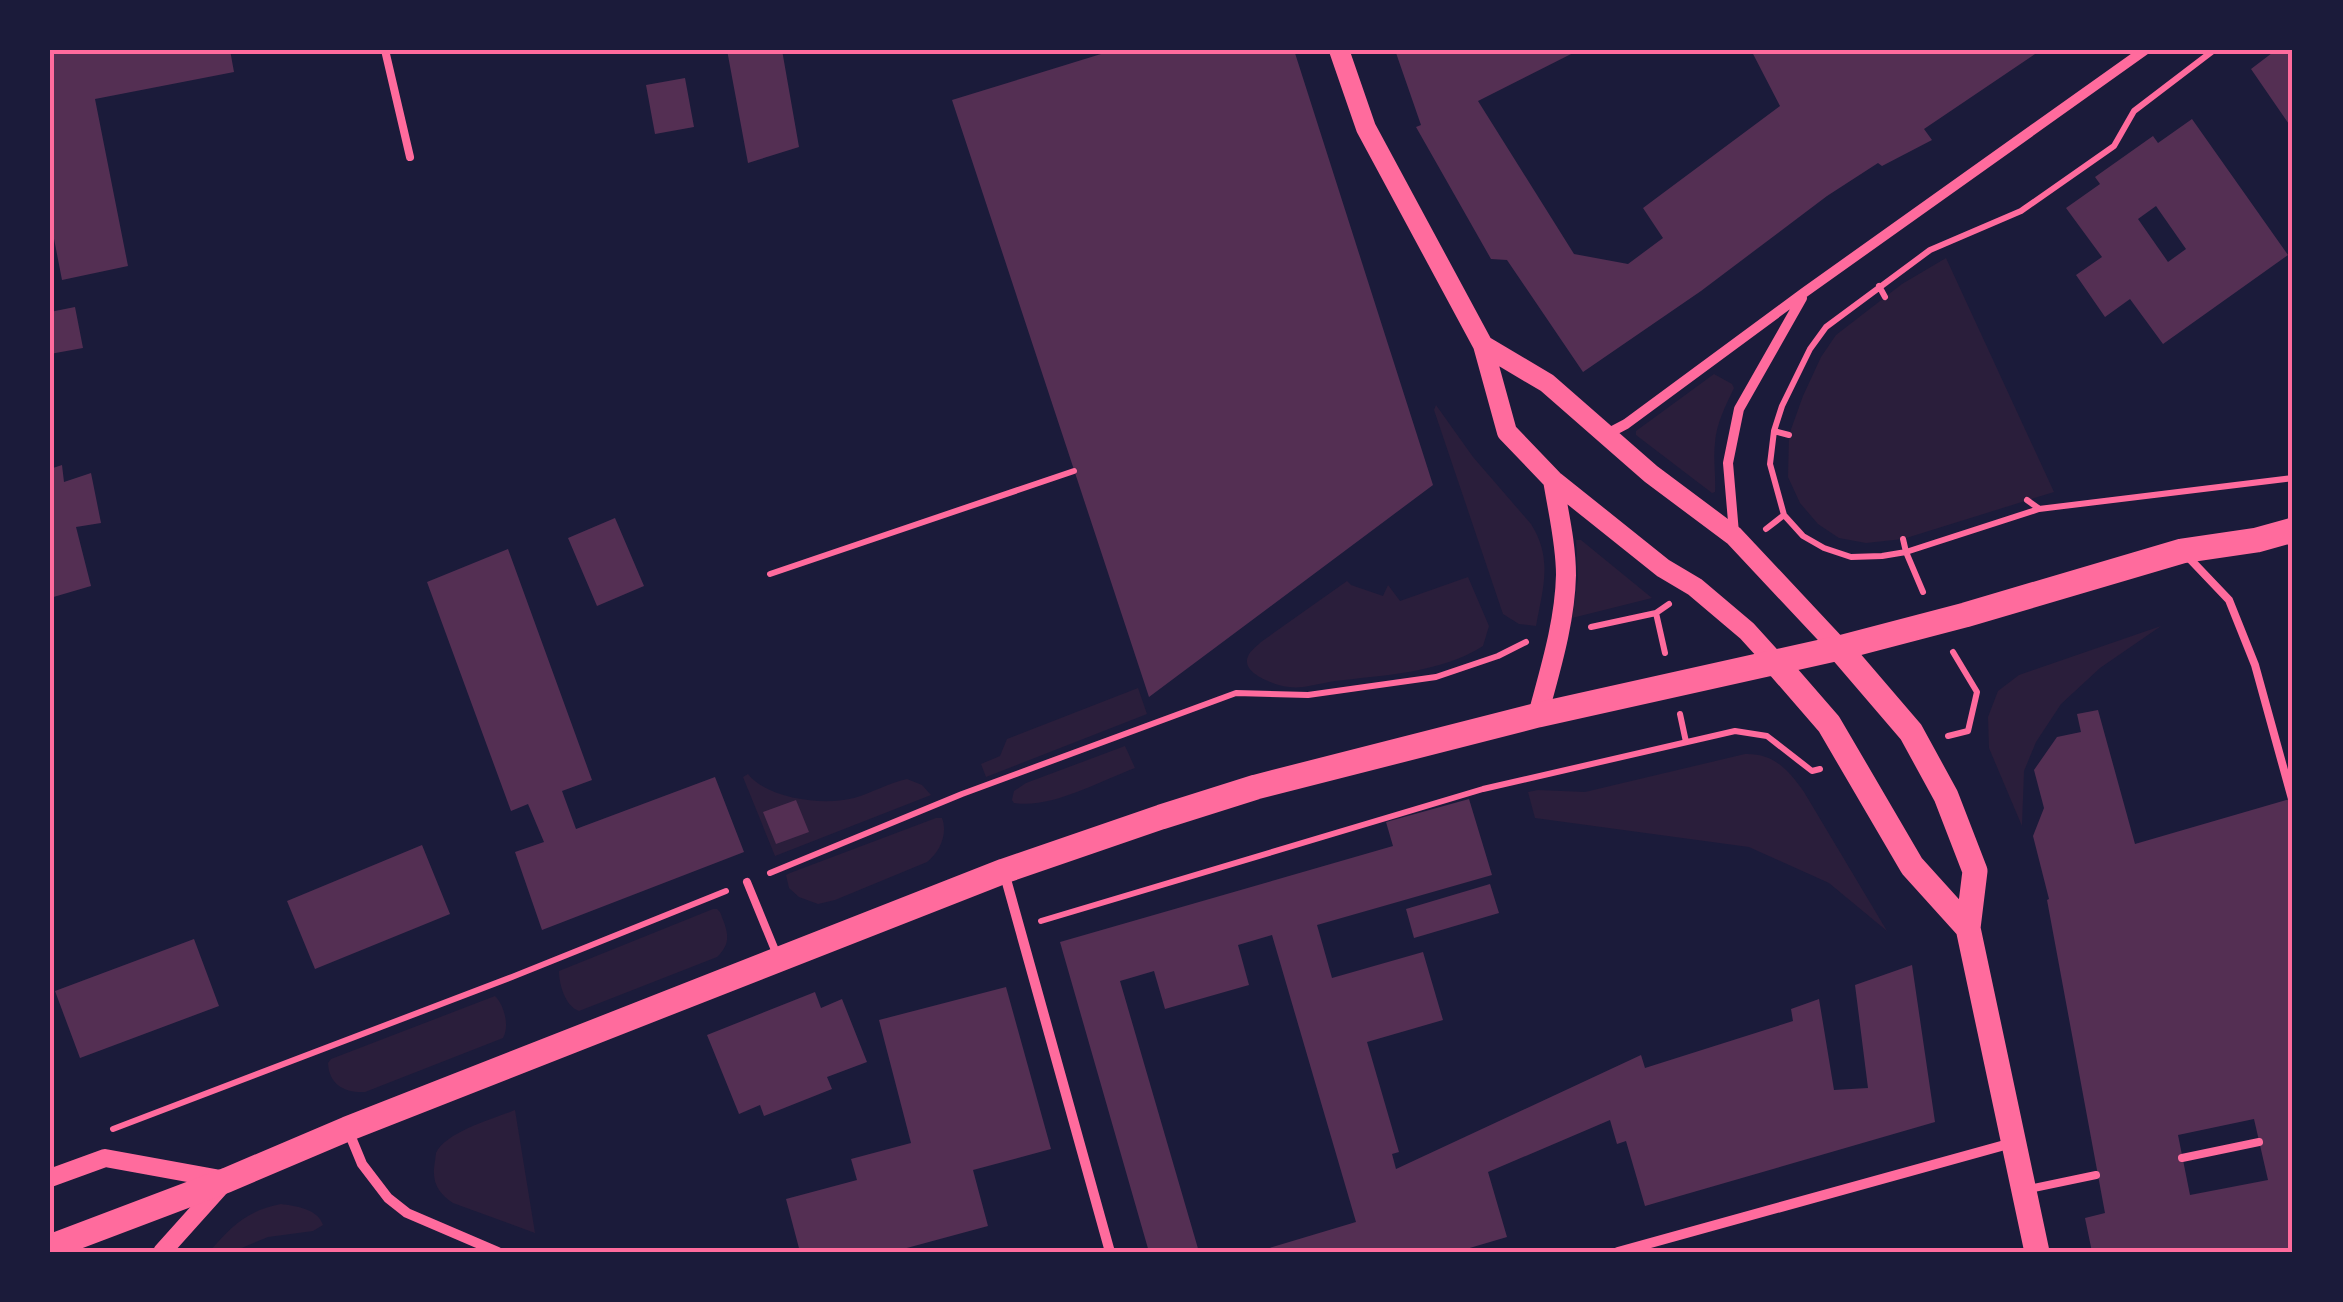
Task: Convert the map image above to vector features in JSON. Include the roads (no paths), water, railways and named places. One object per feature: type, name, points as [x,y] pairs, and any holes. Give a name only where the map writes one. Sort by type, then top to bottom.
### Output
[{"type":"main road","points":[[1338,50],[1366,128],[1483,345],[1507,432],[1554,480],[1747,631],[1829,724],[1912,866],[1968,928]]},
{"type":"main road","points":[[1483,345],[1547,383],[1651,474],[1734,536],[1911,732],[1946,796],[1975,871],[1968,928],[2037,1252]]},
{"type":"main road","points":[[1538,716],[1554,655],[1566,578],[1554,480]]},
{"type":"main road","points":[[50,1247],[1004,871],[1256,787],[1538,716],[1839,648],[2182,551],[2257,540],[2293,530]]},
{"type":"street","points":[[1606,435],[2145,50]]},
{"type":"street","points":[[1734,536],[1728,462],[1739,409],[1805,292]]},
{"type":"street","points":[[1004,871],[1110,1252]]},
{"type":"street","points":[[347,1129],[362,1164],[388,1198],[407,1213],[498,1252]]},
{"type":"street","points":[[1618,1252],[2015,1142]]},
{"type":"street","points":[[50,1178],[105,1158],[227,1180]]},
{"type":"street","points":[[162,1252],[227,1180]]},
{"type":"lane","points":[[386,50],[410,157]]},
{"type":"lane","points":[[2182,551],[2229,600],[2255,664],[2292,798]]},
{"type":"lane","points":[[747,882],[779,960]]},
{"type":"lane","points":[[2182,1158],[2258,1142]]},
{"type":"lane","points":[[2024,1190],[2096,1175]]}]
